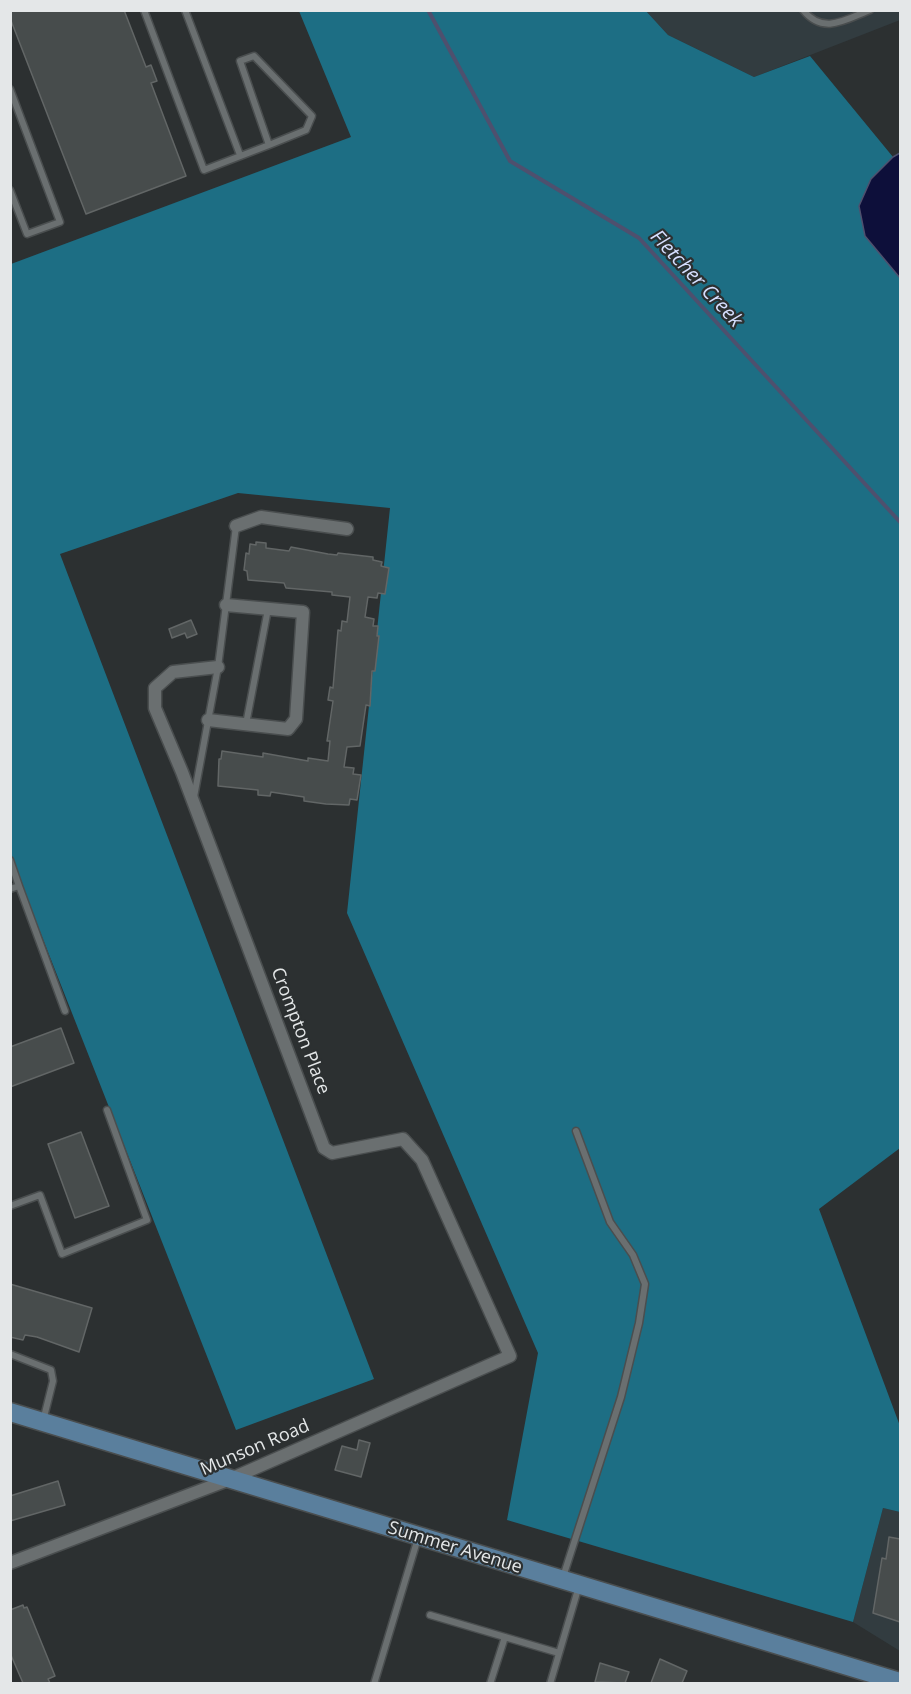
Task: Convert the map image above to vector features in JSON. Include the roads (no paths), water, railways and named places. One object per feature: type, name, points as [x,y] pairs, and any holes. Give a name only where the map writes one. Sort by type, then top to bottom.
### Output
[{"type":"main road","name":"Summer Avenue","points":[[10,1412],[900,1682]]},
{"type":"street","points":[[236,526],[261,517],[347,529]]},
{"type":"street","points":[[208,720],[288,729],[296,719],[303,612],[226,605]]},
{"type":"street","name":"Crompton Place","points":[[218,667],[173,672],[155,688],[155,708],[194,801],[324,1148],[332,1153],[351,1151],[403,1139],[422,1160],[510,1356]]},
{"type":"street","name":"Munson Road","points":[[10,1563],[228,1480],[510,1356]]},
{"type":"lane","points":[[144,10],[204,170],[240,155],[269,145],[306,130],[312,116],[254,56],[240,61],[269,145]]},
{"type":"lane","points":[[185,10],[240,155]]},
{"type":"lane","points":[[802,10],[820,25],[832,26],[870,10]]},
{"type":"lane","points":[[10,88],[60,222],[27,234],[10,190]]},
{"type":"lane","points":[[194,801],[218,667],[236,526]]},
{"type":"lane","points":[[246,724],[268,609]]},
{"type":"lane","points":[[10,860],[65,1011]]},
{"type":"lane","points":[[10,889],[19,886]]},
{"type":"lane","points":[[10,1206],[40,1196],[62,1254],[147,1220],[107,1110]]},
{"type":"lane","points":[[550,1683],[559,1653],[570,1583],[621,1397],[639,1323],[645,1284],[633,1254],[610,1222],[576,1131]]},
{"type":"lane","points":[[10,1354],[51,1370],[53,1381],[42,1422]]},
{"type":"lane","points":[[374,1683],[418,1537]]},
{"type":"lane","points":[[430,1615],[559,1653]]},
{"type":"lane","points":[[490,1683],[505,1637]]},
{"type":"waterway","name":"Fletcher Creek","points":[[428,10],[510,161],[639,238],[900,522]]}]
